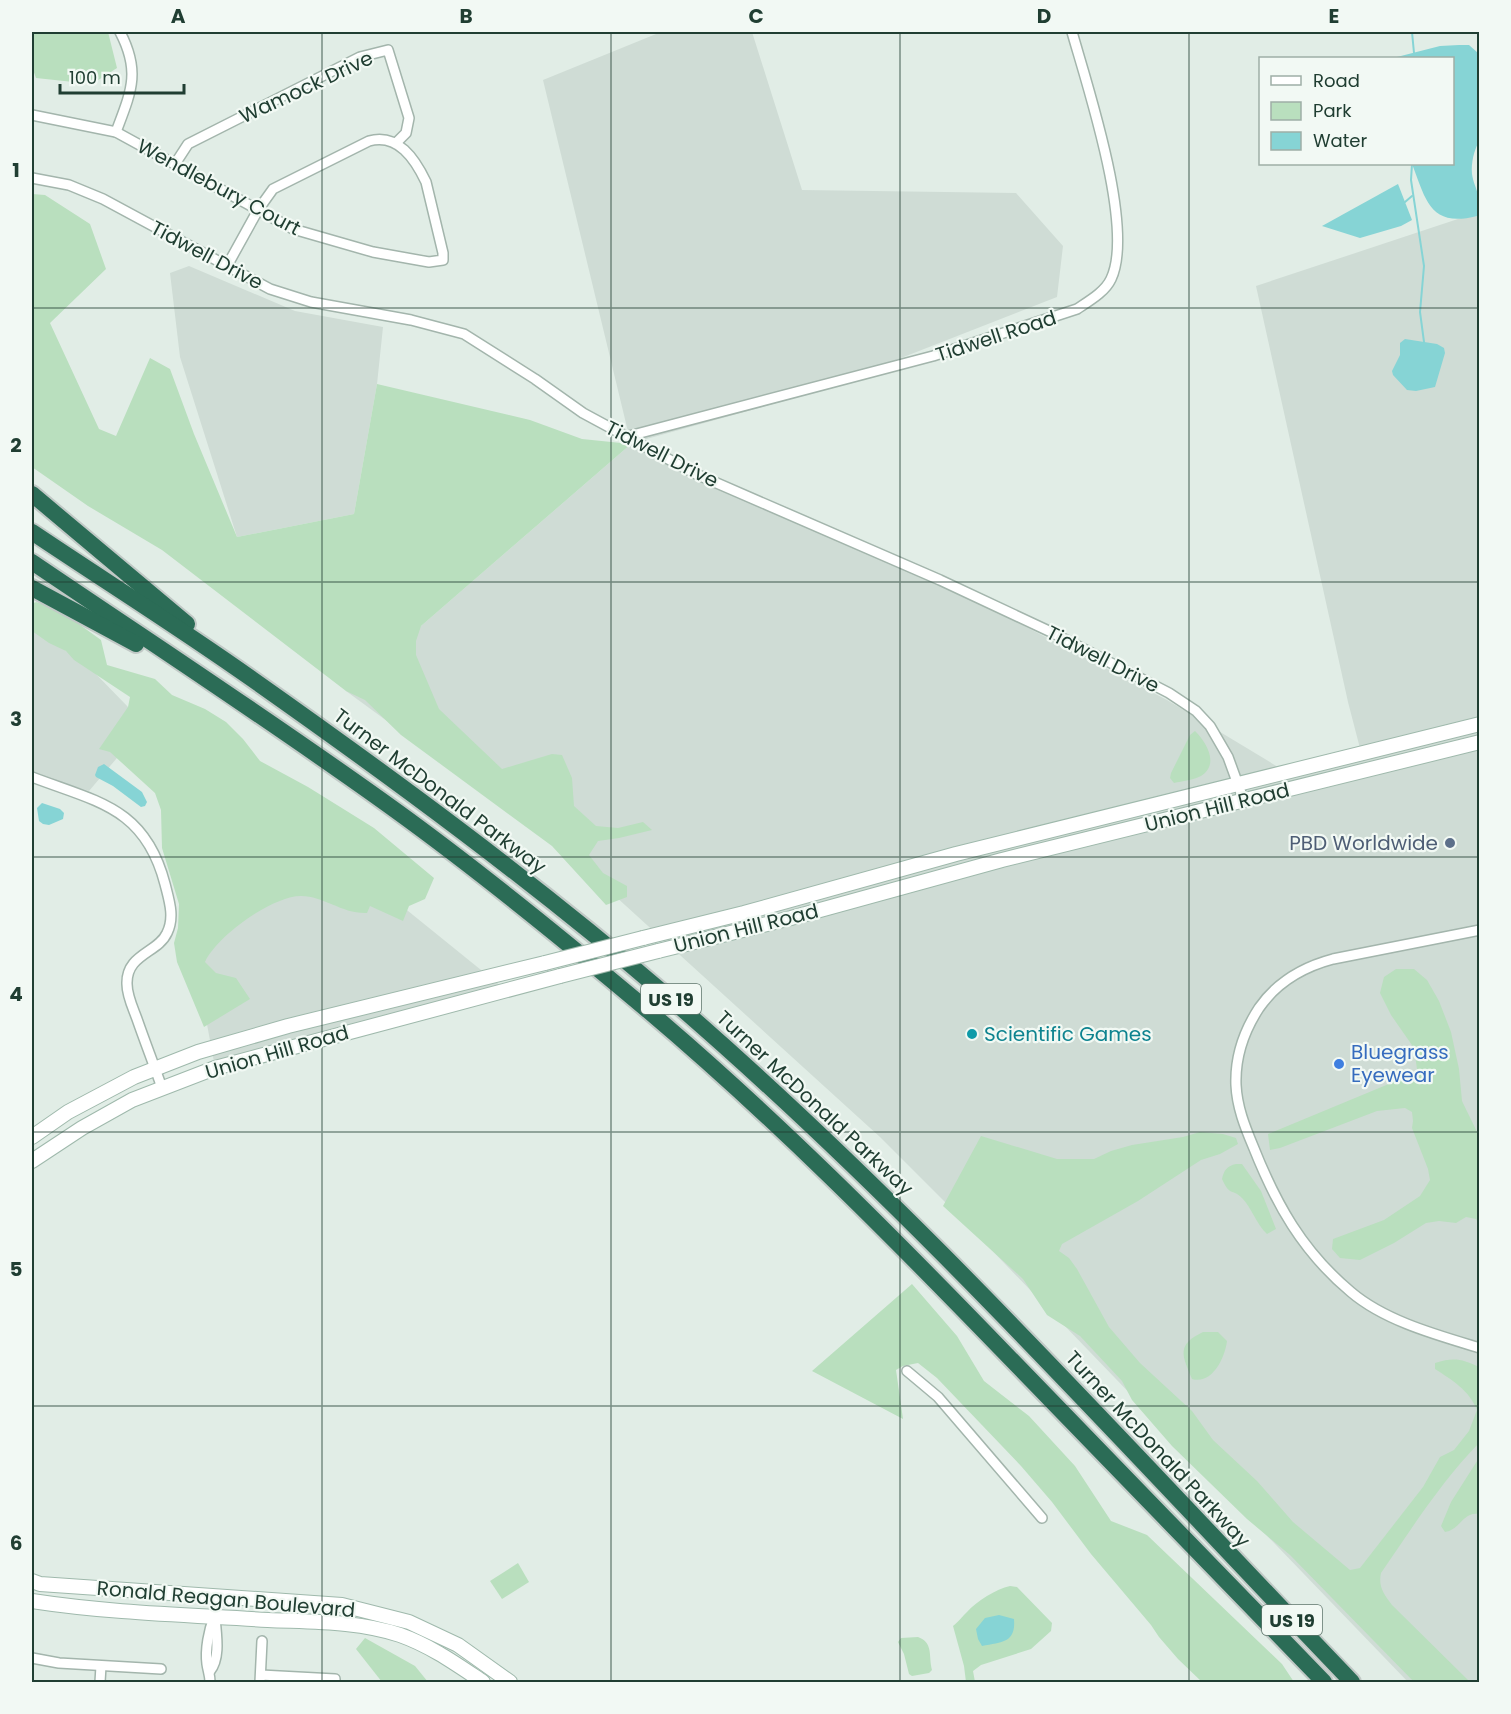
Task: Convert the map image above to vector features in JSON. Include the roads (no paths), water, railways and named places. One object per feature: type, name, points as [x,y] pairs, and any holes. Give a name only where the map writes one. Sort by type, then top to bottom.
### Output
[{"type":"highway","points":[[32,494],[250,677]]},
{"type":"highway","name":"Turner McDonald Parkway","points":[[32,532],[250,677],[404,787],[507,865],[666,995],[844,1156],[931,1242],[1352,1683]]},
{"type":"highway","name":"Turner McDonald Parkway","points":[[32,562],[223,690],[397,812],[483,876],[644,1008],[727,1080],[828,1174],[911,1256],[1324,1683]]},
{"type":"highway","points":[[32,588],[223,690]]},
{"type":"highway","points":[[1232,1558],[1364,1683]]},
{"type":"street","points":[[116,132],[133,77],[130,53],[120,32]]},
{"type":"street","name":"Tidwell Road","points":[[625,437],[933,356],[1077,309],[1096,295],[1111,279],[1117,251],[1118,229],[1105,151],[1072,32]]},
{"type":"street","name":"Wamock Drive","points":[[175,164],[188,144],[360,57],[388,50],[409,118],[406,133],[396,142]]},
{"type":"street","name":"Wendlebury Court","points":[[32,115],[116,132],[293,229],[372,252],[429,262],[443,260],[426,182],[416,163],[396,142]]},
{"type":"street","points":[[227,266],[258,210],[273,189],[369,141],[378,138],[396,142]]},
{"type":"street","name":"Tidwell Drive","points":[[32,178],[69,185],[103,199],[270,289],[311,302],[411,320],[464,334],[535,378],[583,413],[696,474],[981,598],[1169,693],[1196,711],[1210,726],[1228,757],[1244,801]]},
{"type":"street","name":"Union Hill Road","points":[[32,1137],[68,1112],[134,1077],[198,1052],[288,1026],[744,913],[956,854],[1479,724]]},
{"type":"street","name":"Union Hill Road","points":[[32,1161],[132,1100],[215,1068],[285,1047],[791,918],[1002,860],[1479,742]]},
{"type":"street","points":[[32,777],[112,808],[127,818],[151,845],[160,865],[172,919],[162,941],[142,954],[135,963],[129,972],[127,984],[130,1000],[162,1088]]},
{"type":"street","points":[[1479,930],[1333,959],[1295,974],[1268,996],[1251,1020],[1240,1050],[1236,1085],[1241,1114],[1263,1171],[1285,1216],[1313,1255],[1352,1293],[1375,1308],[1422,1330],[1479,1348]]},
{"type":"street","points":[[907,1371],[938,1397],[1042,1518]]},
{"type":"street","name":"Ronald Reagan Boulevard","points":[[32,1581],[40,1584],[102,1590],[342,1605],[410,1622],[458,1645],[510,1683]]},
{"type":"street","points":[[210,1683],[210,1671],[214,1666],[216,1656],[217,1628],[214,1617],[216,1597]]},
{"type":"street","name":"Ronald Reagan Boulevard","points":[[32,1601],[64,1606],[351,1625],[399,1635],[444,1655],[483,1683]]},
{"type":"street","points":[[262,1641],[260,1679],[335,1679],[335,1683]]},
{"type":"street","points":[[32,1658],[59,1664],[160,1669]]},
{"type":"street","points":[[100,1666],[100,1683]]},
{"type":"water","points":[[1469,45],[1480,58],[1479,141],[1473,157],[1472,170],[1480,205],[1477,216],[1461,219],[1449,218],[1432,208],[1421,189],[1412,165],[1454,165],[1454,57],[1397,57],[1440,46]]},
{"type":"water","points":[[1398,184],[1412,220],[1401,226],[1360,238],[1322,226]]},
{"type":"water","points":[[1405,339],[1437,344],[1444,348],[1445,353],[1435,387],[1416,391],[1407,390],[1393,375],[1392,371],[1400,355],[1400,343]]},
{"type":"water","points":[[104,764],[142,792],[147,802],[145,806],[141,807],[113,786],[96,777],[98,767]]},
{"type":"water","points":[[42,803],[60,809],[64,813],[63,819],[49,825],[39,821],[37,808]]},
{"type":"water","points":[[999,1615],[1014,1619],[1013,1633],[1006,1640],[982,1646],[976,1629],[985,1618]]},
{"type":"waterway","points":[[1412,32],[1414,53]]},
{"type":"waterway","points":[[1412,165],[1411,180],[1424,266],[1420,312],[1424,342]]},
{"type":"waterway","points":[[1405,202],[1412,196]]},
{"type":"place","name":"PBD Worldwide","points":[[1450,843]]},
{"type":"place","name":"Scientific Games","points":[[972,1034]]},
{"type":"place","name":"Bluegrass Eyewear","points":[[1339,1064]]}]
